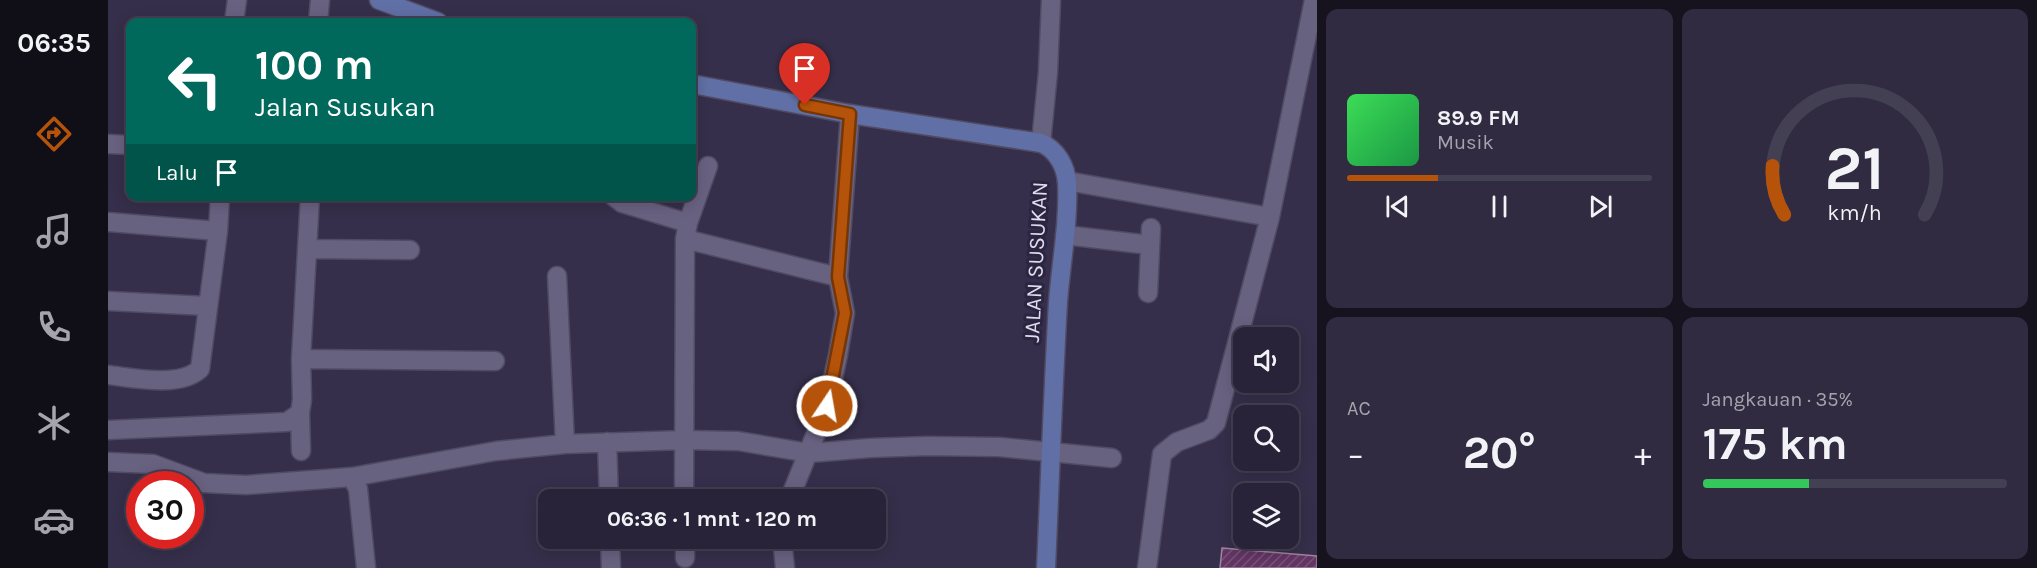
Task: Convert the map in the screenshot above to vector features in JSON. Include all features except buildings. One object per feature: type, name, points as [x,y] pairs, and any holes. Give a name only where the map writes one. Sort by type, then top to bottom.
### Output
[{"type":"street","points":[[235,18],[237,0]]},
{"type":"street","points":[[318,18],[320,0]]},
{"type":"street","points":[[379,0],[427,18]]},
{"type":"street","points":[[696,85],[850,114],[1041,143],[1048,72],[1051,0]]},
{"type":"street","points":[[1148,568],[1162,454],[1177,442],[1209,430],[1216,423],[1270,217],[1314,0]]},
{"type":"street","points":[[794,489],[827,406],[845,313],[838,277],[850,114]]},
{"type":"street","name":"JALAN SUSUKAN","points":[[1041,143],[1051,147],[1057,154],[1067,181],[1065,235],[1058,300],[1046,568]]},
{"type":"street","points":[[108,144],[126,145]]},
{"type":"street","points":[[684,489],[686,231],[708,166]]},
{"type":"street","points":[[1067,181],[1270,217]]},
{"type":"street","points":[[108,375],[164,381],[195,374],[200,369],[220,201]]},
{"type":"street","points":[[301,451],[301,359],[310,201]]},
{"type":"street","points":[[619,201],[686,231],[838,277]]},
{"type":"street","points":[[108,222],[218,231]]},
{"type":"street","points":[[1065,235],[1151,236],[1148,293]]},
{"type":"street","points":[[307,249],[410,250]]},
{"type":"street","points":[[557,276],[566,444]]},
{"type":"street","points":[[108,301],[207,306]]},
{"type":"street","points":[[301,359],[495,361]]},
{"type":"street","points":[[108,430],[287,422],[300,413]]},
{"type":"street","points":[[108,462],[153,464],[204,483],[246,485],[352,477],[496,451],[608,442],[738,441],[809,453],[928,446],[999,447],[1112,458]]},
{"type":"street","points":[[608,442],[609,489]]},
{"type":"street","points":[[352,477],[358,489],[366,568]]},
{"type":"street","points":[[610,549],[610,568]]},
{"type":"street","points":[[685,549],[685,558]]},
{"type":"street","points":[[783,549],[785,568]]},
{"type":"route","points":[[805,105],[850,114],[838,277],[845,313],[827,406]]}]
